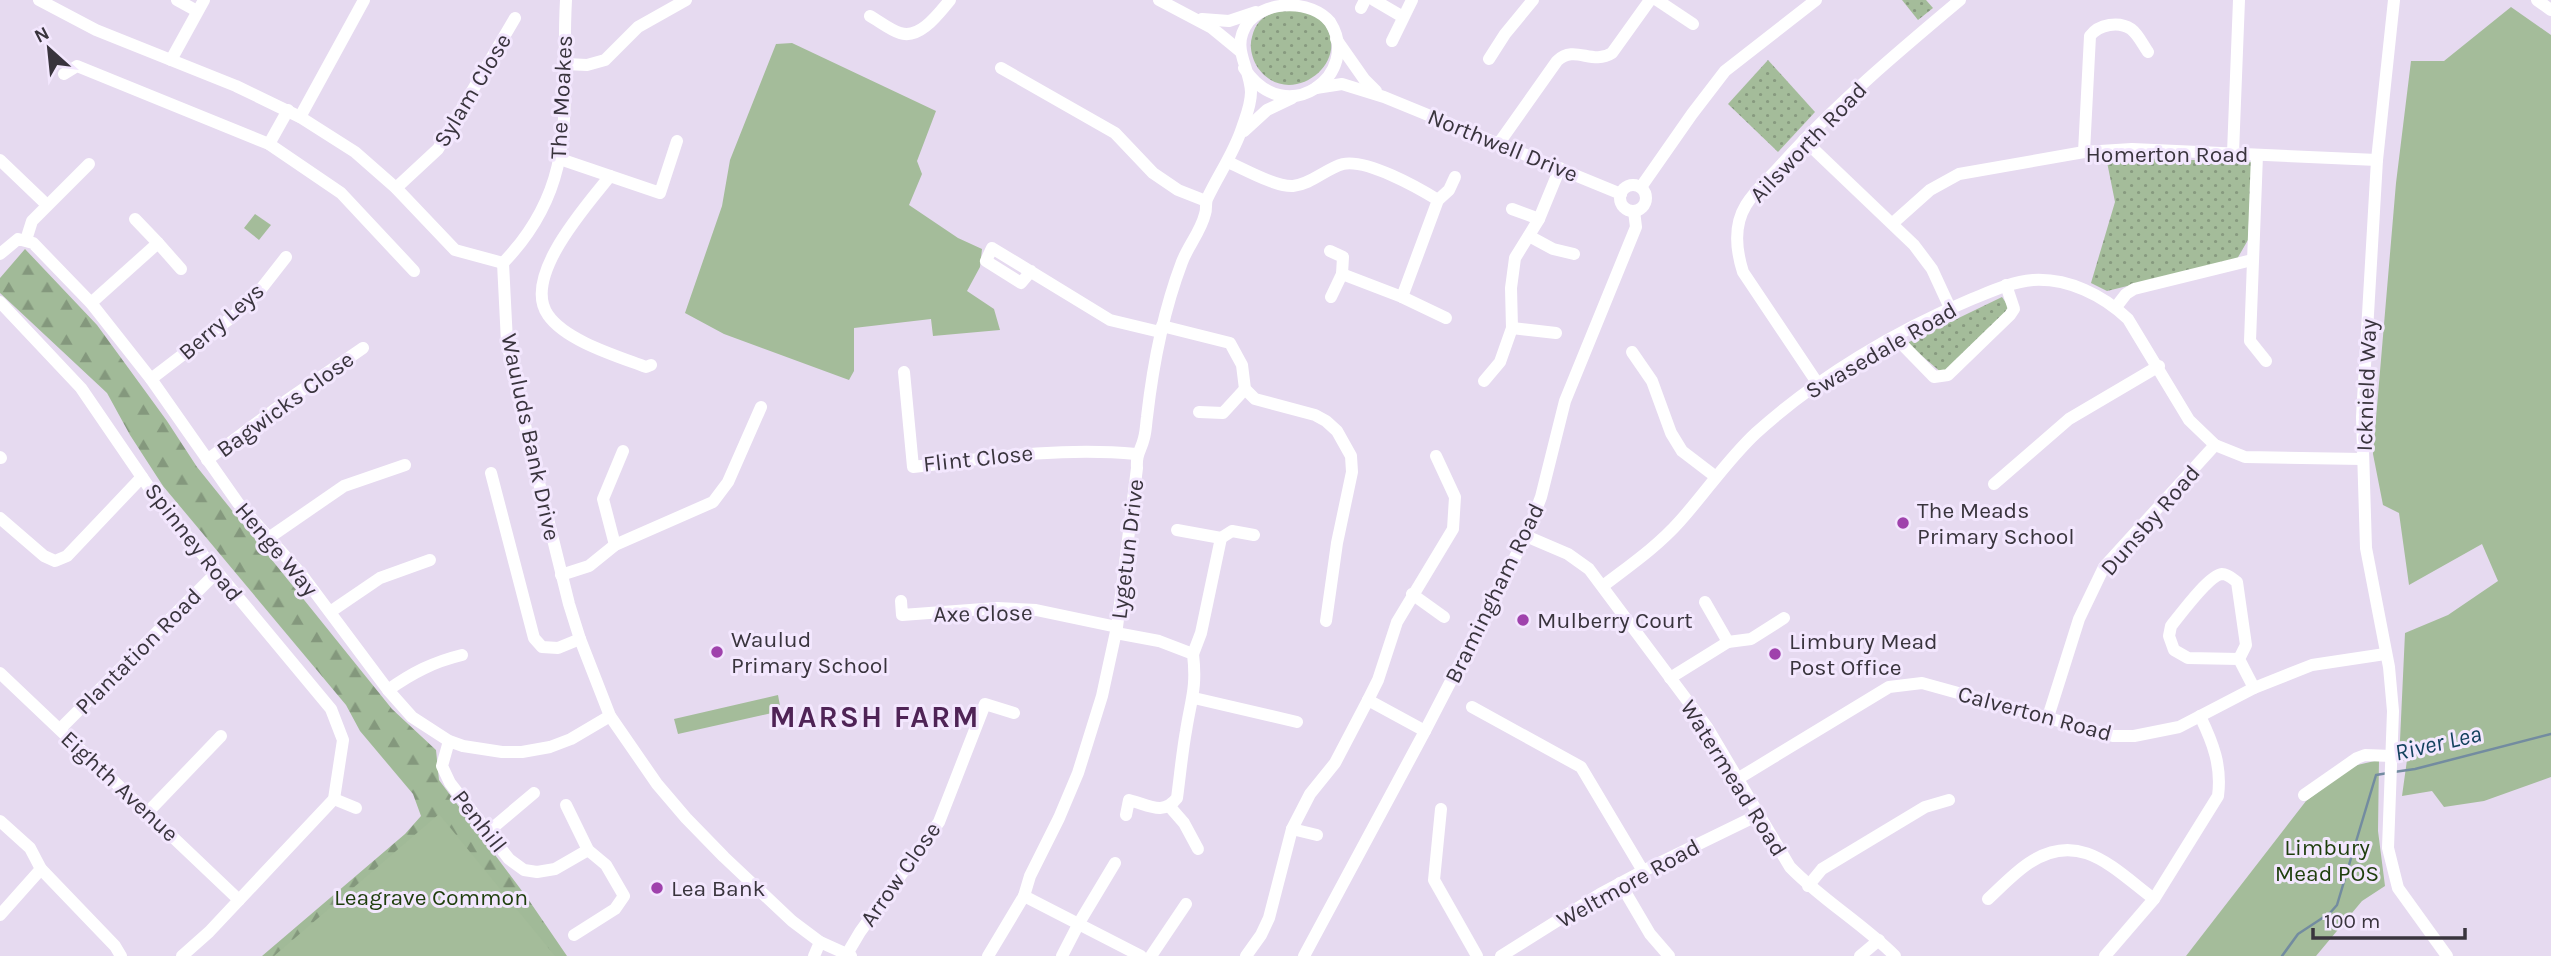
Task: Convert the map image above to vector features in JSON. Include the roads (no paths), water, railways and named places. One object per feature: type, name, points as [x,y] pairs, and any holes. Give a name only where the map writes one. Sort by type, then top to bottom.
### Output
[{"type":"street","points":[[38,0],[96,30],[236,86],[288,110],[355,152],[396,188],[455,250],[503,263]]},
{"type":"street","points":[[171,60],[200,6],[177,0]]},
{"type":"street","points":[[300,117],[364,0]]},
{"type":"street","name":"The Moakes","points":[[503,263],[528,236],[541,215],[560,159],[564,121],[566,0]]},
{"type":"street","points":[[566,64],[587,65],[605,60],[638,27],[663,20],[686,0]]},
{"type":"street","points":[[870,16],[901,34],[913,33],[934,20],[950,0]]},
{"type":"street","points":[[1159,0],[1195,17],[1224,36],[1240,51]]},
{"type":"street","points":[[1195,17],[1229,21],[1280,1],[1296,0],[1311,5],[1323,14],[1334,29],[1337,53],[1334,66],[1316,88]]},
{"type":"street","points":[[1319,0],[1323,14]]},
{"type":"street","points":[[1374,0],[1403,16]]},
{"type":"street","points":[[1392,41],[1412,0]]},
{"type":"street","points":[[1499,144],[1557,61],[1577,52],[1599,59],[1606,57],[1612,53],[1650,0]]},
{"type":"street","points":[[1657,0],[1693,24]]},
{"type":"street","points":[[1641,187],[1725,71],[1816,0]]},
{"type":"street","name":"Ailsworth Road","points":[[1818,384],[1743,272],[1737,252],[1738,229],[1746,205],[1804,140],[1889,60],[1960,0]]},
{"type":"street","points":[[2234,153],[2239,0]]},
{"type":"street","name":"Icknield Way","points":[[2394,0],[2377,160],[2362,417],[2366,548],[2389,667],[2393,711],[2388,848],[2398,888],[2446,956]]},
{"type":"street","points":[[2537,0],[2551,10]]},
{"type":"street","points":[[1489,59],[1528,2]]},
{"type":"street","points":[[1240,51],[1241,37],[1247,24],[1264,6]]},
{"type":"street","name":"Sylam Close","points":[[396,188],[438,149],[515,18]]},
{"type":"street","points":[[2084,152],[2090,36],[2101,26],[2122,25],[2131,29],[2148,52]]},
{"type":"street","points":[[1336,38],[1364,79],[1384,97]]},
{"type":"street","name":"Lygetun Drive","points":[[988,956],[1024,896],[1030,876],[1055,828],[1078,773],[1102,696],[1117,630],[1137,468],[1136,454],[1144,438],[1161,329],[1182,260],[1205,215],[1206,201],[1240,136],[1250,103],[1251,89],[1240,51]]},
{"type":"street","points":[[64,75],[77,66],[270,144],[341,193],[414,271]]},
{"type":"street","points":[[1001,68],[1115,133],[1153,173],[1178,190],[1206,201]]},
{"type":"street","points":[[1244,68],[1253,82],[1266,91],[1282,96],[1298,96]]},
{"type":"street","name":"Northwell Drive","points":[[1316,88],[1342,84],[1384,97],[1621,194]]},
{"type":"street","name":"Lygetun Drive","points":[[1240,136],[1267,110],[1316,88]]},
{"type":"street","points":[[270,144],[288,110]]},
{"type":"street","points":[[1804,140],[1893,223],[1931,269],[1950,308]]},
{"type":"street","points":[[560,159],[660,192],[677,141]]},
{"type":"street","name":"Homerton Road","points":[[1893,223],[1930,190],[1959,174],[2084,152],[2132,149],[2377,160]]},
{"type":"street","points":[[2257,155],[2250,341],[2266,361]]},
{"type":"street","points":[[0,160],[47,205]]},
{"type":"street","points":[[1228,162],[1283,185],[1293,186],[1343,164],[1361,164],[1415,186],[1438,200]]},
{"type":"street","points":[[0,254],[18,239],[26,240],[32,221],[89,164]]},
{"type":"street","points":[[1484,381],[1500,362],[1512,328],[1512,272],[1515,258],[1539,219],[1559,168]]},
{"type":"street","points":[[610,176],[574,222],[549,264],[541,288],[547,314],[573,336],[594,347],[646,366],[651,365]]},
{"type":"street","points":[[1402,296],[1438,200],[1449,190],[1455,177]]},
{"type":"street","points":[[1629,186],[1641,187],[1646,193],[1646,201],[1642,208],[1634,211],[1623,206],[1621,194],[1629,186]]},
{"type":"street","points":[[1512,209],[1539,219]]},
{"type":"street","name":"Bramingham Road","points":[[1308,954],[1526,536],[1541,497],[1565,401],[1636,227],[1634,211]]},
{"type":"street","points":[[135,219],[181,269]]},
{"type":"street","points":[[1529,236],[1553,249],[1574,254]]},
{"type":"street","name":"Henge Way","points":[[26,240],[33,243],[91,303],[151,379],[237,503],[270,537],[388,690],[412,717],[449,741],[495,752],[522,752],[550,747],[571,739],[610,716]]},
{"type":"street","points":[[91,303],[158,243]]},
{"type":"street","points":[[1330,251],[1343,257],[1342,275],[1331,297]]},
{"type":"street","name":"Berry Leys","points":[[151,379],[236,314],[261,289],[286,257]]},
{"type":"street","points":[[2116,307],[2126,294],[2134,289],[2252,260]]},
{"type":"street","name":"Wauluds Bank Drive","points":[[503,263],[508,342],[561,575],[580,639],[610,716],[657,784],[686,818],[758,891],[820,942],[849,955]]},
{"type":"street","points":[[1031,271],[1110,320],[1130,327],[1161,329],[1230,343],[1242,365],[1245,389],[1255,399],[1315,415],[1337,430],[1351,456],[1352,472],[1337,543],[1326,621]]},
{"type":"street","points":[[1342,275],[1402,296],[1446,318]]},
{"type":"street","name":"Swasedale Road","points":[[1603,586],[1633,564],[1671,529],[1756,433],[1818,384],[1895,337],[1950,308],[2006,285],[2034,280],[2062,282],[2090,292],[2116,307],[2128,319],[2189,420],[2215,445],[2245,457],[2362,458]]},
{"type":"street","points":[[1895,337],[1934,376],[1948,375],[2014,309],[2006,285]]},
{"type":"street","name":"Spinney Road","points":[[0,302],[81,388],[159,502],[331,709],[343,740],[334,799]]},
{"type":"street","points":[[1512,328],[1556,333]]},
{"type":"street","name":"Bagwicks Close","points":[[207,460],[363,348]]},
{"type":"street","points":[[1632,352],[1653,381],[1671,433],[1682,451],[1716,477]]},
{"type":"street","points":[[1994,484],[2069,419],[2158,366]]},
{"type":"street","name":"Flint Close","points":[[905,372],[913,467],[1048,451],[1136,454]]},
{"type":"street","points":[[1199,412],[1223,413],[1245,389]]},
{"type":"street","points":[[561,575],[589,566],[615,545],[713,502],[729,482],[761,407]]},
{"type":"street","name":"Dunsby Road","points":[[2048,717],[2079,619],[2104,567],[2215,445]]},
{"type":"street","points":[[615,545],[603,499],[623,451]]},
{"type":"street","points":[[1246,956],[1269,918],[1292,829],[1310,794],[1335,763],[1378,680],[1397,622],[1453,529],[1455,497],[1436,456]]},
{"type":"street","points":[[270,537],[344,486],[405,465]]},
{"type":"street","points":[[491,473],[534,638],[542,647],[558,648],[580,639]]},
{"type":"street","points":[[0,518],[44,556],[55,561],[67,556],[142,477]]},
{"type":"street","points":[[1177,530],[1221,538],[1232,531],[1254,535]]},
{"type":"street","name":"Watermead Road","points":[[1526,536],[1568,554],[1589,569],[1707,727],[1790,867],[1808,886],[1879,940],[1895,956]]},
{"type":"street","points":[[1126,815],[1129,800],[1164,810],[1177,798],[1186,730],[1194,698],[1193,654],[1201,633],[1221,538]]},
{"type":"street","points":[[330,612],[380,578],[401,568],[430,560]]},
{"type":"street","name":"Plantation Road","points":[[60,729],[216,573]]},
{"type":"street","points":[[2222,574],[2237,582],[2246,645],[2239,659],[2188,658],[2174,650],[2169,636],[2171,626],[2212,578],[2222,574]]},
{"type":"street","points":[[1412,594],[1444,617]]},
{"type":"street","name":"Axe Close","points":[[901,601],[902,615],[998,608],[1036,610],[1117,630]]},
{"type":"street","points":[[1705,602],[1728,642]]},
{"type":"street","points":[[1670,678],[1728,642],[1751,639],[1784,618]]},
{"type":"street","points":[[1117,630],[1159,641],[1193,654]]},
{"type":"street","name":"Calverton Road","points":[[1739,778],[1854,706],[1889,687],[1903,684],[1922,683],[2113,736],[2159,732],[2179,727],[2254,688],[2312,665],[2385,654]]},
{"type":"street","points":[[388,690],[425,667],[462,655]]},
{"type":"street","points":[[2239,659],[2254,688]]},
{"type":"street","name":"Eighth Avenue","points":[[0,673],[239,900]]},
{"type":"street","points":[[1194,698],[1297,722]]},
{"type":"street","points":[[1368,700],[1425,731]]},
{"type":"street","name":"Arrow Close","points":[[849,955],[860,932],[939,822],[985,704],[1014,713]]},
{"type":"street","points":[[1472,707],[1581,767],[1643,870]]},
{"type":"street","points":[[2105,956],[2154,899],[2218,796],[2220,779],[2217,757],[2200,716]]},
{"type":"street","points":[[148,812],[221,736]]},
{"type":"street","name":"Penhill","points":[[449,741],[442,766],[450,783],[509,859],[524,870],[537,872],[555,869],[588,850]]},
{"type":"street","points":[[2304,795],[2364,755],[2391,762]]},
{"type":"street","points":[[489,831],[534,793]]},
{"type":"street","points":[[183,956],[209,932],[334,799],[356,808]]},
{"type":"street","points":[[1808,886],[1822,869],[1925,807],[1950,800]]},
{"type":"street","points":[[566,805],[588,850],[606,865],[624,896],[615,909],[574,935]]},
{"type":"street","points":[[1170,807],[1184,823],[1198,849]]},
{"type":"street","points":[[1441,809],[1434,880],[1478,956]]},
{"type":"street","name":"Weltmore Road","points":[[1501,956],[1643,870],[1758,815]]},
{"type":"street","points":[[0,821],[30,848],[41,869],[115,946],[121,956]]},
{"type":"street","points":[[1292,829],[1317,835]]},
{"type":"street","points":[[1987,899],[2026,865],[2042,855],[2062,850],[2082,850],[2099,858],[2154,899]]},
{"type":"street","points":[[1062,956],[1115,863]]},
{"type":"street","points":[[0,915],[41,869]]},
{"type":"street","points":[[1620,883],[1663,955]]},
{"type":"street","points":[[1024,896],[1138,955]]},
{"type":"street","points":[[1151,956],[1186,904]]},
{"type":"street","points":[[1860,956],[1879,940]]},
{"type":"street","points":[[814,956],[820,942]]},
{"type":"waterway","name":"River Lea","points":[[2394,772],[2551,734]]},
{"type":"waterway","name":"River Lea","points":[[2282,956],[2298,934],[2330,913],[2337,905],[2376,775],[2388,773]]},
{"type":"place","name":"The Meads Primary School","points":[[1903,523]]},
{"type":"place","name":"Mulberry Court","points":[[1523,620]]},
{"type":"place","name":"Waulud Primary School","points":[[717,652]]},
{"type":"place","name":"Limbury Mead Post Office","points":[[1775,654]]},
{"type":"place","name":"Lea Bank","points":[[657,888]]},
{"type":"district","name":"MARSH FARM","points":[[875,717]]},
{"type":"park label","name":"Limbury Mead POS","points":[[2327,860]]},
{"type":"park label","name":"Leagrave Common","points":[[431,897]]}]
